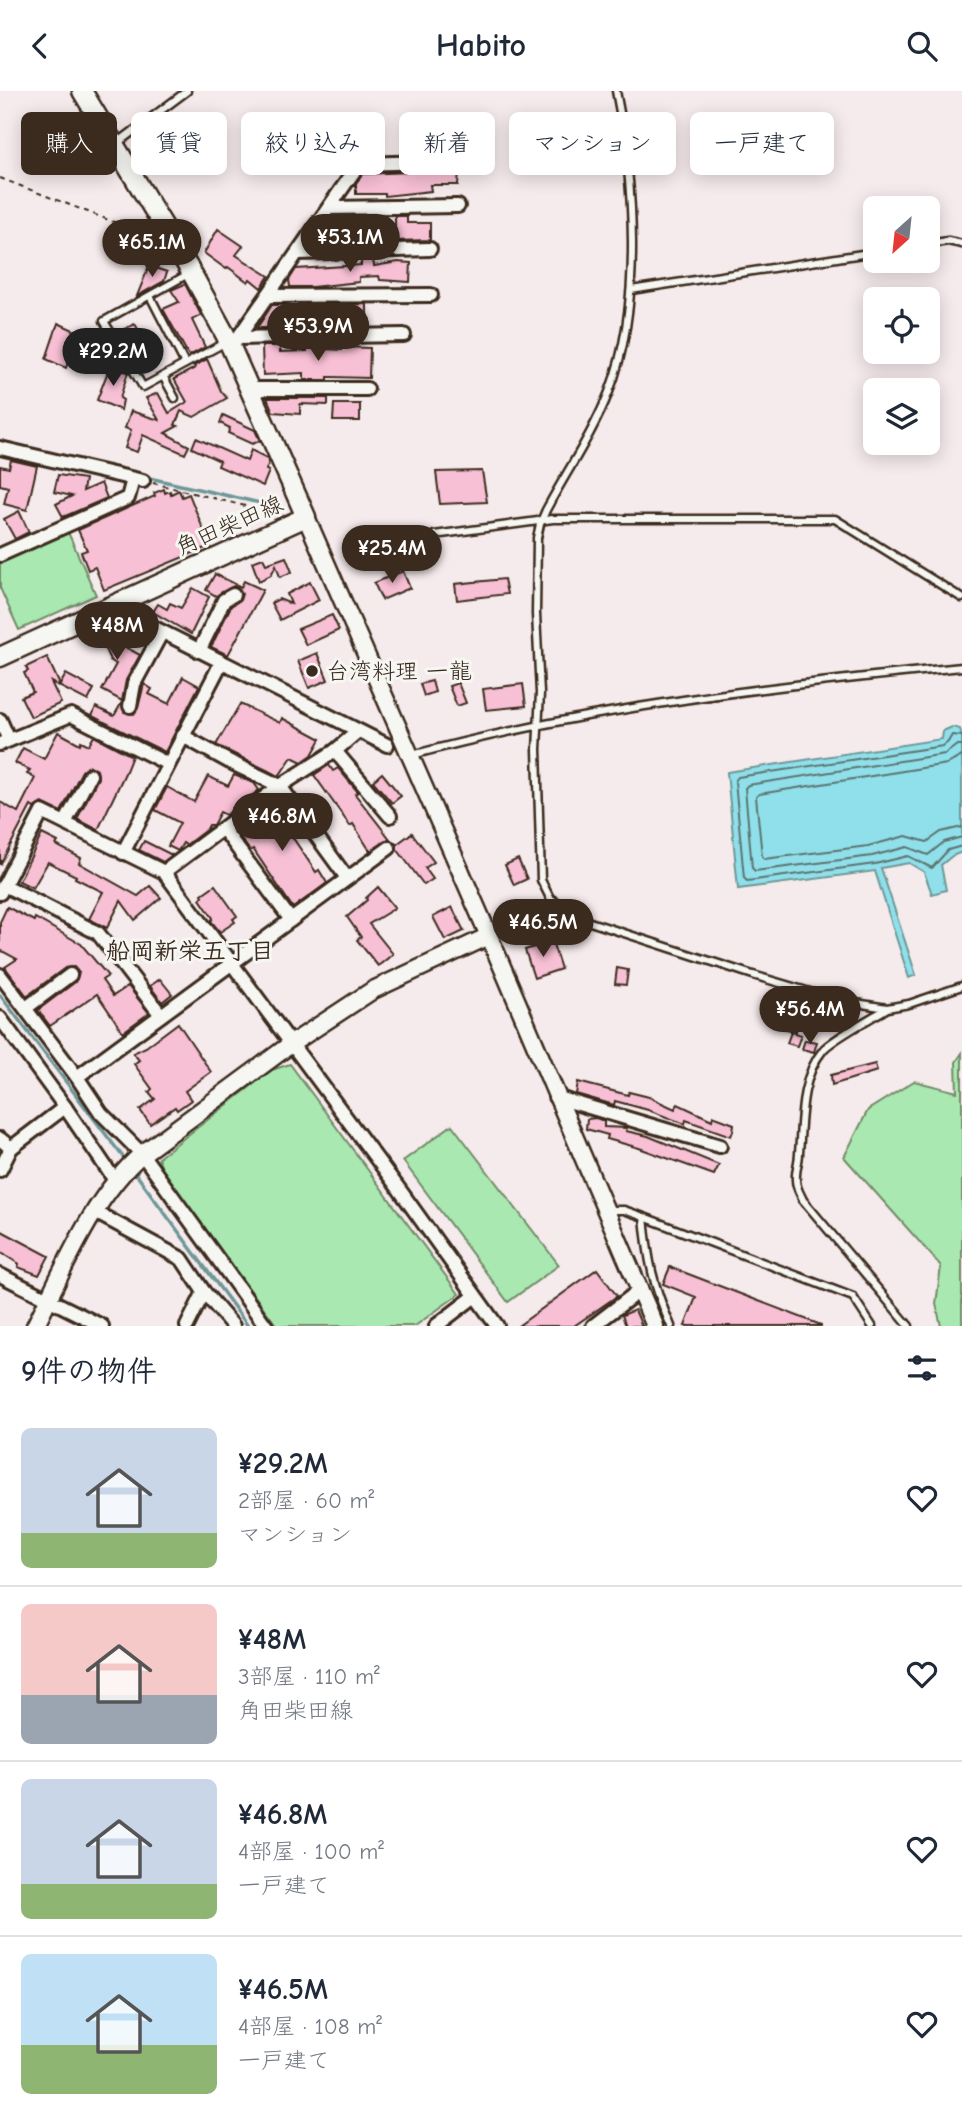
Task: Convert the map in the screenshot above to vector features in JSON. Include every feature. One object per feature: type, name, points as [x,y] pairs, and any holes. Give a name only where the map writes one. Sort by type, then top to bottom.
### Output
[{"type":"main road","name":"角田柴田線","points":[[82,91],[95,112]]},
{"type":"main road","name":"角田柴田線","points":[[0,657],[306,517],[249,389],[233,342],[117,148]]},
{"type":"street","points":[[233,342],[359,164],[399,163]]},
{"type":"street","points":[[329,208],[457,206]]},
{"type":"street","points":[[298,253],[430,249]]},
{"type":"street","points":[[268,296],[430,295]]},
{"type":"street","points":[[233,342],[404,335]]},
{"type":"street","points":[[249,389],[367,389]]},
{"type":"street","points":[[0,448],[138,480],[128,498],[0,555]]},
{"type":"street","points":[[306,517],[489,936],[654,1326]]},
{"type":"street","points":[[199,651],[224,600],[233,595]]},
{"type":"street","points":[[111,605],[387,745]]},
{"type":"street","points":[[130,706],[134,684],[162,632]]},
{"type":"street","points":[[123,853],[221,663]]},
{"type":"street","points":[[0,720],[5,742],[71,715],[168,764]]},
{"type":"street","points":[[164,872],[280,786],[335,751],[357,732]]},
{"type":"street","points":[[183,736],[280,786],[348,878]]},
{"type":"street","points":[[335,751],[390,815]]},
{"type":"street","points":[[65,823],[90,775]]},
{"type":"street","points":[[161,1015],[98,933],[2,889],[42,812],[164,872],[497,1326]]},
{"type":"street","points":[[224,829],[291,920]]},
{"type":"street","points":[[77,1077],[389,848]]},
{"type":"street","points":[[35,1326],[95,1212],[119,1178],[139,1157],[291,1044],[373,990],[489,936]]},
{"type":"street","points":[[0,975],[77,1077],[100,1113],[139,1157],[266,1326]]},
{"type":"street","points":[[26,1008],[70,975]]},
{"type":"street","points":[[0,1018],[119,1178]]},
{"type":"street","points":[[555,1097],[720,1146]]},
{"type":"street","points":[[0,1170],[11,1149],[65,1107]]},
{"type":"street","points":[[0,1139],[11,1149]]},
{"type":"street","points":[[95,1212],[183,1259],[204,1292],[233,1326]]},
{"type":"street","points":[[0,1275],[102,1326]]},
{"type":"street","points":[[593,1326],[640,1290]]},
{"type":"street","points":[[187,1326],[204,1292]]},
{"type":"street","points":[[436,1326],[475,1296]]},
{"type":"lane","points":[[117,144],[187,91]]},
{"type":"lane","points":[[616,91],[628,156],[631,290],[627,329],[609,393],[541,520],[537,538],[536,614],[540,725],[537,749],[541,880],[550,898],[587,921],[837,1000],[887,1008],[909,1004],[962,986]]},
{"type":"lane","points":[[940,242],[962,244]]},
{"type":"lane","points":[[631,290],[863,254]]},
{"type":"lane","points":[[191,272],[104,321],[143,387],[233,342]]},
{"type":"lane","points":[[150,296],[185,364]]},
{"type":"lane","points":[[163,376],[175,398]]},
{"type":"lane","points":[[434,534],[541,520],[835,519],[962,598]]},
{"type":"lane","points":[[409,755],[540,725],[753,689],[962,667]]},
{"type":"lane","points":[[887,1008],[824,1048],[819,1056],[808,1080],[800,1119],[796,1179],[797,1189],[803,1200],[909,1326]]},
{"type":"lane","points":[[604,1210],[624,1210],[853,1297],[872,1326]]},
{"type":"lane","points":[[644,1217],[648,1261],[657,1293],[671,1326]]},
{"type":"path","points":[[0,178],[149,235]]},
{"type":"path","points":[[138,480],[281,516]]},
{"type":"green space","points":[[67,530],[96,595],[19,630],[0,588],[0,560]]},
{"type":"green space","points":[[962,1053],[962,1326],[941,1326],[936,1304],[941,1266],[844,1157],[868,1110],[914,1081],[957,1092],[956,1062]]},
{"type":"green space","points":[[290,1064],[459,1294],[415,1326],[277,1326],[165,1176],[158,1158],[272,1070]]},
{"type":"green space","points":[[452,1125],[559,1265],[508,1302],[403,1161]]},
{"type":"water","points":[[952,727],[960,729],[962,735],[962,852],[941,865],[946,890],[932,894],[924,872],[909,863],[881,868],[916,975],[909,978],[875,871],[738,889],[727,772],[942,739],[943,731]]},
{"type":"building","points":[[362,175],[459,175],[458,185],[430,185],[431,191],[385,196],[356,194],[356,183]]},
{"type":"building","points":[[395,216],[407,216],[407,223],[430,223],[430,240],[395,241]]},
{"type":"building","points":[[332,219],[356,219],[356,226],[370,225],[371,234],[326,237],[326,226]]},
{"type":"building","points":[[218,229],[243,246],[236,255],[269,276],[261,288],[228,267],[226,269],[204,253]]},
{"type":"building","points":[[134,240],[155,249],[149,262],[129,255]]},
{"type":"building","points":[[373,259],[374,266],[411,263],[410,282],[380,280],[379,276],[359,277],[359,282],[290,287],[289,280],[296,269],[361,265],[361,260]]},
{"type":"building","points":[[149,266],[167,272],[164,281],[137,296]]},
{"type":"building","points":[[185,284],[201,315],[192,320],[205,347],[189,356],[163,309],[179,302],[171,290]]},
{"type":"building","points":[[367,304],[367,321],[326,318],[326,327],[305,327],[306,305]]},
{"type":"building","points":[[272,305],[286,305],[285,328],[257,328]]},
{"type":"building","points":[[58,323],[78,332],[66,368],[46,359]]},
{"type":"building","points":[[135,324],[147,344],[150,342],[160,361],[141,370],[122,330]]},
{"type":"building","points":[[262,346],[280,346],[280,352],[307,351],[307,348],[370,348],[369,378],[328,377],[328,380],[304,380],[304,373],[263,375]]},
{"type":"building","points":[[207,359],[221,391],[227,398],[194,417],[181,411],[175,425],[178,426],[165,433],[189,446],[185,454],[143,435],[137,452],[125,448],[131,430],[125,428],[131,411],[159,420],[146,398],[158,393],[169,413],[187,402],[174,379]]},
{"type":"building","points":[[110,366],[128,372],[120,398],[123,400],[121,410],[97,400]]},
{"type":"building","points":[[267,398],[328,398],[328,405],[300,404],[300,414],[273,412]]},
{"type":"building","points":[[334,404],[360,404],[360,421],[333,421]]},
{"type":"building","points":[[223,415],[255,430],[260,441],[252,444],[228,433],[230,428],[220,423]]},
{"type":"building","points":[[196,438],[247,461],[251,450],[267,458],[269,462],[266,470],[269,471],[263,486],[218,466],[220,461],[192,448]]},
{"type":"building","points":[[11,460],[37,466],[27,510],[4,504],[8,487],[0,485],[0,466],[9,468]]},
{"type":"building","points":[[482,471],[487,502],[440,504],[436,472]]},
{"type":"building","points":[[58,475],[85,479],[83,491],[101,483],[107,498],[63,517],[56,504],[72,496],[54,492]]},
{"type":"building","points":[[164,489],[165,493],[170,491],[171,494],[179,490],[182,497],[189,494],[210,546],[104,590],[95,567],[88,570],[81,552],[87,550],[78,530],[155,496],[154,493]]},
{"type":"building","points":[[19,511],[29,532],[15,539],[4,519]]},
{"type":"building","points":[[286,557],[292,572],[280,577],[276,565],[271,575],[259,581],[252,562],[263,558],[266,564]]},
{"type":"building","points":[[403,571],[410,588],[382,600],[374,583]]},
{"type":"building","points":[[215,574],[241,587],[244,581],[263,590],[228,655],[211,647],[231,606],[240,600],[242,594],[234,586],[216,596],[206,590]]},
{"type":"building","points":[[504,579],[507,594],[457,600],[455,584]]},
{"type":"building","points":[[310,582],[319,600],[280,620],[271,603],[279,599],[291,604],[287,594]]},
{"type":"building","points":[[193,588],[209,597],[191,634],[153,612],[158,604],[167,609],[170,603],[181,608]]},
{"type":"building","points":[[332,615],[339,630],[306,645],[298,629]]},
{"type":"building","points":[[109,624],[118,643],[140,655],[126,680],[122,701],[102,690],[116,664],[110,660],[96,630]]},
{"type":"building","points":[[317,653],[328,680],[309,688],[298,661]]},
{"type":"building","points":[[47,657],[60,685],[66,674],[94,689],[88,701],[51,682],[61,703],[31,717],[21,697],[33,692],[24,673],[28,671],[26,667]]},
{"type":"building","points":[[183,677],[199,686],[165,752],[92,716],[96,707],[114,716],[122,702],[124,712],[134,714],[144,684],[152,689],[149,694],[169,704]]},
{"type":"building","points":[[432,681],[435,692],[424,696],[420,684]]},
{"type":"building","points":[[458,683],[466,703],[457,706],[449,686]]},
{"type":"building","points":[[523,684],[526,706],[486,710],[483,689]]},
{"type":"building","points":[[240,704],[280,723],[282,718],[321,739],[312,755],[302,762],[292,757],[279,776],[216,745]]},
{"type":"building","points":[[58,732],[80,744],[81,741],[89,745],[94,736],[132,756],[126,771],[98,830],[77,819],[98,778],[97,770],[89,766],[82,771],[61,812],[42,803],[34,808],[31,806],[0,865],[0,802],[18,812],[35,778],[27,774],[30,770],[15,763],[23,748],[44,759]]},
{"type":"building","points":[[329,765],[333,771],[338,768],[358,792],[355,794],[390,839],[370,851],[353,824],[350,826],[314,775]]},
{"type":"building","points":[[382,773],[401,796],[392,803],[373,781]]},
{"type":"building","points":[[234,775],[254,783],[259,790],[226,815],[220,812],[213,825],[209,825],[186,845],[183,843],[178,851],[168,846],[180,823],[155,810],[167,787],[194,802],[208,776],[228,786]]},
{"type":"building","points":[[280,801],[300,829],[291,835],[316,872],[319,870],[327,883],[293,908],[253,849],[250,851],[237,833],[252,823],[248,821],[264,808],[262,813]]},
{"type":"building","points":[[412,833],[434,862],[425,868],[433,879],[424,885],[397,849],[397,844]]},
{"type":"building","points":[[42,834],[81,858],[79,863],[138,896],[150,886],[161,898],[135,920],[121,901],[107,928],[89,919],[103,892],[75,878],[76,876],[48,862],[33,888],[19,881]]},
{"type":"building","points":[[144,841],[172,855],[163,862],[139,850]]},
{"type":"building","points":[[518,859],[527,879],[514,885],[505,865]]},
{"type":"building","points":[[215,885],[237,916],[233,919],[235,922],[220,932],[200,899],[202,894]]},
{"type":"building","points":[[378,887],[395,908],[369,924],[393,954],[378,966],[357,940],[361,937],[347,917]]},
{"type":"building","points":[[7,907],[34,921],[35,918],[81,944],[108,976],[102,980],[113,996],[128,986],[149,1013],[123,1032],[97,994],[50,1026],[38,1010],[75,982],[79,973],[74,967],[65,968],[27,996],[5,967],[17,959],[0,950],[0,922]]},
{"type":"building","points":[[452,907],[464,931],[445,940],[433,917]]},
{"type":"building","points":[[552,941],[561,969],[534,978],[525,950]]},
{"type":"building","points":[[617,968],[628,970],[626,985],[615,984]]},
{"type":"building","points":[[160,979],[172,994],[162,1002],[150,986]]},
{"type":"building","points":[[790,998],[803,1001],[796,1031],[781,1028]]},
{"type":"building","points":[[178,1023],[211,1072],[185,1091],[191,1100],[150,1124],[140,1110],[155,1099],[149,1092],[152,1089],[134,1064],[139,1060],[133,1053],[146,1047]]},
{"type":"building","points":[[791,1032],[801,1035],[797,1046],[787,1043]]},
{"type":"building","points":[[805,1040],[817,1042],[814,1052],[802,1049]]},
{"type":"building","points":[[875,1064],[877,1071],[832,1085],[831,1075]]},
{"type":"building","points":[[578,1082],[628,1095],[629,1092],[649,1097],[675,1109],[678,1104],[712,1120],[713,1116],[734,1124],[733,1131],[731,1136],[686,1120],[685,1124],[648,1110],[615,1101],[614,1105],[576,1094]]},
{"type":"building","points":[[587,1119],[604,1121],[604,1127],[627,1128],[626,1131],[648,1136],[719,1165],[714,1175],[607,1139],[608,1135],[586,1129]]},
{"type":"building","points":[[0,1230],[49,1256],[39,1275],[18,1267],[19,1264],[0,1252]]},
{"type":"building","points":[[670,1267],[821,1326],[685,1326],[696,1297],[663,1284]]},
{"type":"building","points":[[597,1269],[617,1296],[574,1326],[518,1326]]},
{"type":"building","points":[[635,1310],[642,1326],[626,1326],[622,1315]]},
{"type":"waterway","points":[[145,477],[278,507]]},
{"type":"waterway","points":[[0,995],[126,1161]]},
{"type":"waterway","points":[[133,1170],[248,1326]]},
{"type":"place","name":"台湾料理 一龍","points":[[312,671]]},
{"type":"district","name":"船岡新栄五丁目","points":[[190,951]]}]
